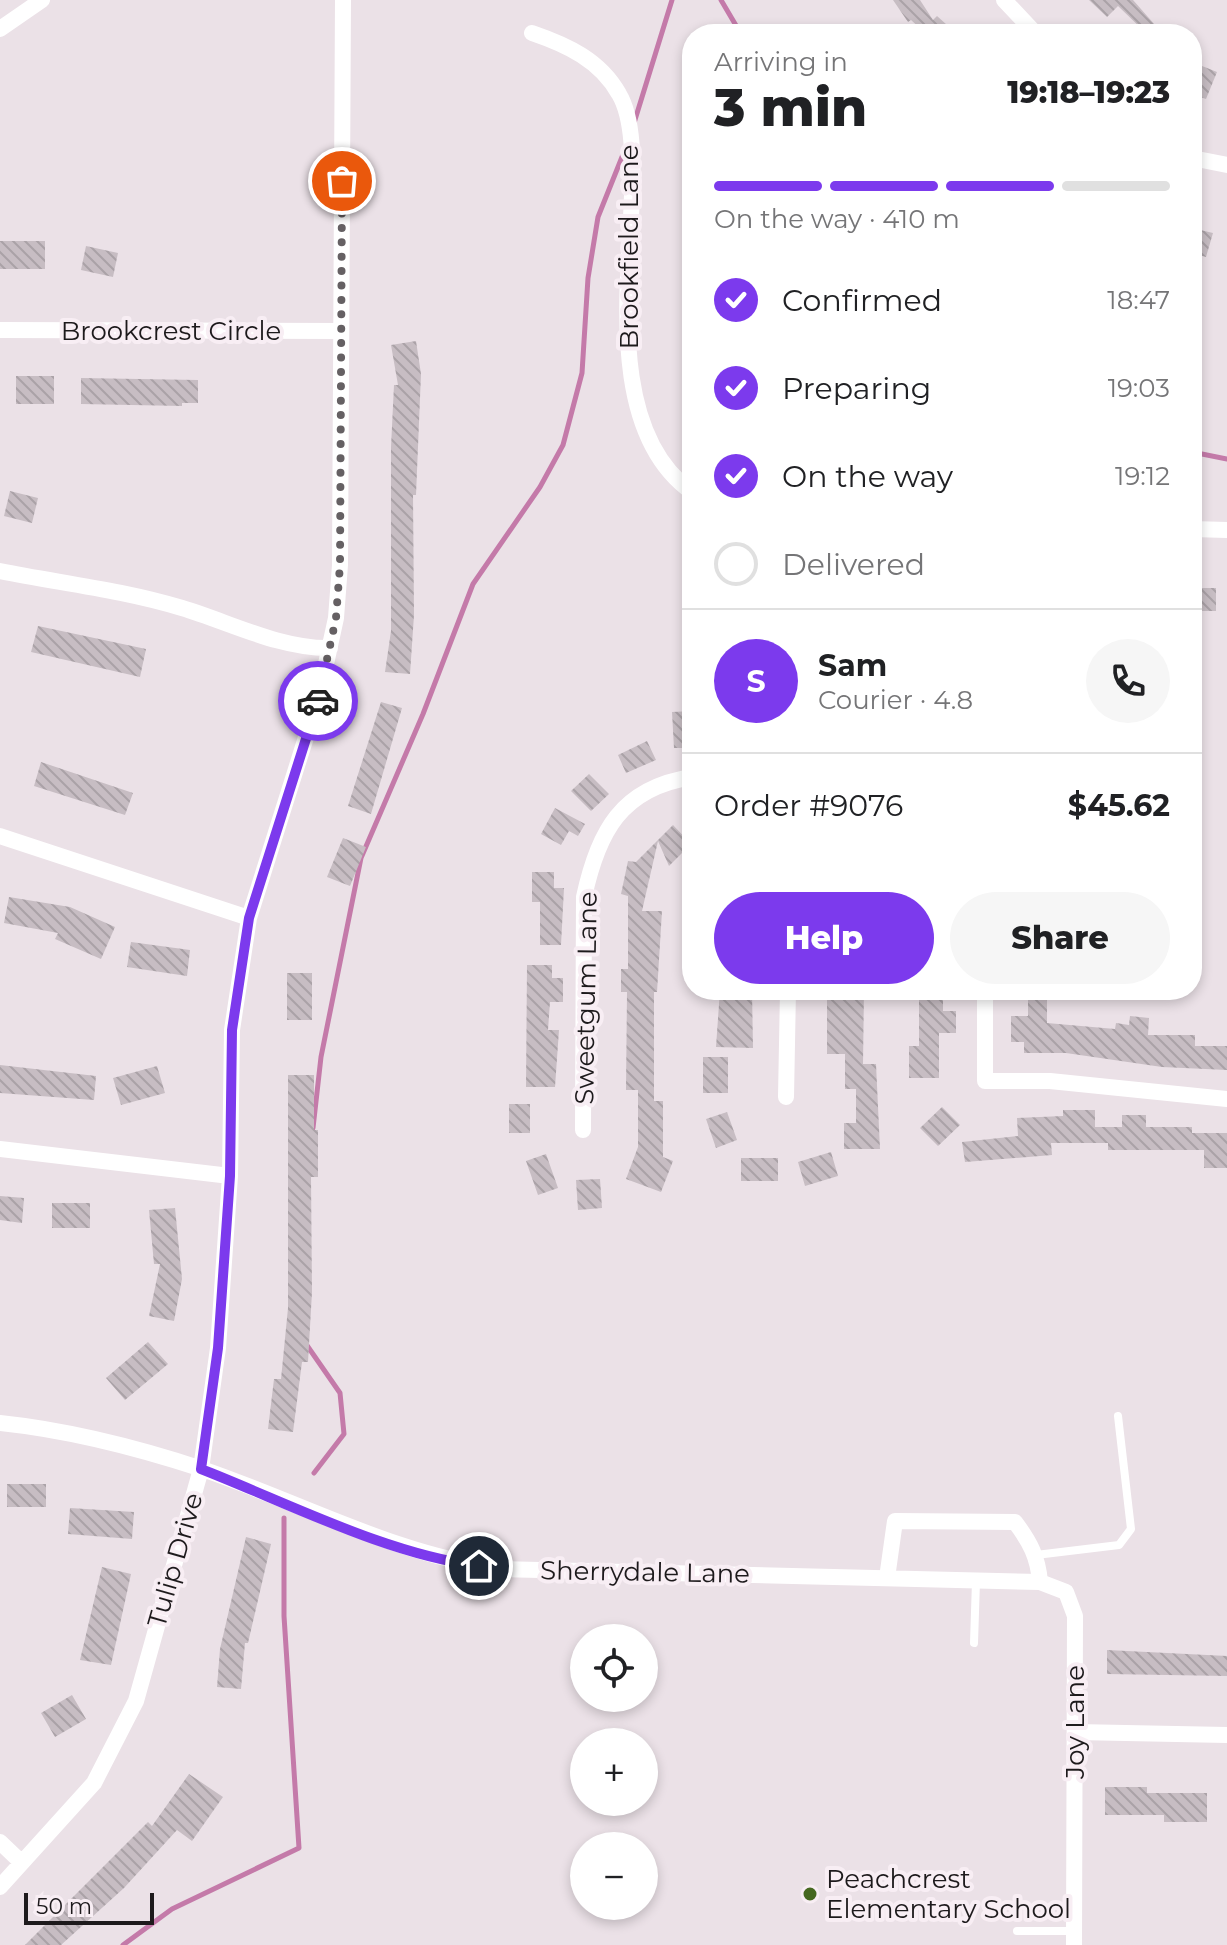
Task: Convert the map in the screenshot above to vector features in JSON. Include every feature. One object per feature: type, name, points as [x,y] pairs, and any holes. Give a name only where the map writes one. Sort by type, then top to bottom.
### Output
[{"type":"street","points":[[0,29],[42,0]]},
{"type":"street","name":"Tulip Drive","points":[[0,1887],[94,1783],[136,1701],[201,1469],[218,1348],[230,1176],[232,1030],[249,918],[319,696],[330,648],[340,565],[343,0]]},
{"type":"street","points":[[1004,0],[1027,24]]},
{"type":"street","name":"Brookfield Lane","points":[[532,33],[566,44],[596,66],[621,95],[633,151],[629,362],[636,408],[676,481],[682,485]]},
{"type":"street","points":[[1202,160],[1227,165]]},
{"type":"street","name":"Brookcrest Circle","points":[[0,330],[341,331]]},
{"type":"street","points":[[1202,529],[1227,530]]},
{"type":"street","points":[[0,571],[179,607],[257,633],[313,648],[330,648]]},
{"type":"street","name":"Sweetgum Lane","points":[[583,1130],[584,897],[592,863],[599,843],[624,806],[658,785],[682,779]]},
{"type":"street","points":[[0,836],[249,918]]},
{"type":"street","points":[[786,1097],[788,1000]]},
{"type":"street","points":[[985,1000],[985,1081],[1064,1082],[1227,1099]]},
{"type":"street","points":[[0,1149],[230,1176]]},
{"type":"street","name":"Sherrydale Lane","points":[[0,1423],[62,1432],[201,1469],[378,1539],[455,1563],[502,1569],[976,1580]]},
{"type":"street","points":[[887,1578],[895,1521],[1015,1522],[1036,1555],[1040,1582],[976,1580]]},
{"type":"street","name":"Joy Lane","points":[[1040,1582],[1066,1592],[1075,1616],[1074,1938]]},
{"type":"street","points":[[1075,1732],[1227,1735]]},
{"type":"street","points":[[0,1842],[21,1862]]},
{"type":"lane","points":[[1036,1555],[1119,1545],[1131,1529],[1118,1416]]},
{"type":"lane","points":[[974,1643],[976,1580]]},
{"type":"lane","points":[[1017,1931],[1074,1938]]},
{"type":"building","points":[[893,0],[920,0],[933,20],[937,16],[946,24],[915,24],[911,20],[908,22]]},
{"type":"building","points":[[1089,0],[1133,0],[1154,24],[1137,24],[1118,6],[1107,17]]},
{"type":"building","points":[[1202,66],[1217,72],[1206,99],[1202,98]]},
{"type":"building","points":[[1202,230],[1213,233],[1206,257],[1202,256]]},
{"type":"building","points":[[0,241],[45,241],[45,269],[0,269]]},
{"type":"building","points":[[86,246],[118,253],[113,277],[81,270]]},
{"type":"building","points":[[416,341],[421,374],[416,495],[413,495],[414,615],[410,674],[385,672],[391,631],[391,447],[394,385],[398,385],[391,345]]},
{"type":"building","points":[[16,376],[54,376],[54,404],[16,404]]},
{"type":"building","points":[[81,378],[198,380],[198,403],[182,403],[182,406],[81,404]]},
{"type":"building","points":[[10,491],[38,498],[32,523],[4,516]]},
{"type":"building","points":[[1202,588],[1216,588],[1216,611],[1202,611]]},
{"type":"building","points":[[38,626],[146,649],[140,677],[31,652]]},
{"type":"building","points":[[381,702],[402,708],[371,814],[348,806]]},
{"type":"building","points":[[672,712],[682,712],[682,748],[674,748]]},
{"type":"building","points":[[647,741],[656,760],[626,773],[618,755]]},
{"type":"building","points":[[41,762],[133,793],[125,815],[34,786]]},
{"type":"building","points":[[589,774],[609,794],[591,811],[571,791]]},
{"type":"building","points":[[555,808],[585,824],[578,836],[569,831],[561,845],[541,834]]},
{"type":"building","points":[[673,825],[682,834],[682,853],[669,866],[658,841],[642,911],[662,911],[657,992],[654,992],[654,1101],[663,1101],[663,1157],[673,1161],[661,1192],[626,1179],[638,1147],[638,1090],[626,1090],[627,992],[621,992],[621,969],[628,969],[628,896],[621,894],[628,861],[636,862]]},
{"type":"building","points":[[343,838],[366,847],[350,886],[327,877]]},
{"type":"building","points":[[532,872],[554,872],[554,888],[564,888],[561,945],[540,945],[540,902],[532,902]]},
{"type":"building","points":[[9,897],[70,907],[115,927],[101,959],[55,939],[58,933],[4,923]]},
{"type":"building","points":[[131,942],[190,950],[187,976],[127,967]]},
{"type":"building","points":[[527,965],[552,965],[552,978],[563,978],[563,1002],[550,1002],[548,1030],[559,1030],[555,1087],[526,1087]]},
{"type":"building","points":[[287,973],[312,973],[312,1020],[287,1020]]},
{"type":"building","points":[[719,1000],[752,1000],[753,1048],[716,1047]]},
{"type":"building","points":[[827,1000],[864,1000],[863,1064],[876,1064],[880,1149],[844,1149],[844,1123],[856,1123],[856,1089],[845,1089],[845,1054],[827,1054]]},
{"type":"building","points":[[919,1000],[943,1000],[943,1011],[956,1011],[956,1033],[939,1033],[939,1078],[909,1078],[909,1046],[919,1046]]},
{"type":"building","points":[[1028,1000],[1047,1000],[1047,1023],[1115,1029],[1116,1023],[1129,1025],[1130,1016],[1149,1018],[1148,1035],[1195,1035],[1195,1046],[1227,1046],[1227,1070],[1162,1067],[1066,1053],[1024,1053],[1024,1042],[1011,1042],[1011,1016],[1028,1016]]},
{"type":"building","points":[[703,1057],[728,1057],[728,1093],[703,1093]]},
{"type":"building","points":[[0,1065],[96,1076],[94,1100],[0,1093]]},
{"type":"building","points":[[157,1066],[165,1093],[121,1105],[113,1078]]},
{"type":"building","points":[[288,1075],[314,1075],[314,1130],[318,1130],[318,1177],[311,1177],[312,1292],[308,1362],[302,1362],[293,1432],[268,1429],[274,1379],[281,1379],[288,1308]]},
{"type":"building","points":[[509,1104],[530,1104],[530,1133],[509,1133]]},
{"type":"building","points":[[942,1107],[960,1125],[938,1146],[920,1128]]},
{"type":"building","points":[[1063,1110],[1095,1110],[1095,1127],[1122,1127],[1122,1115],[1146,1115],[1146,1127],[1192,1127],[1192,1133],[1227,1133],[1227,1168],[1204,1168],[1204,1150],[1108,1150],[1108,1143],[1051,1143],[1052,1155],[965,1162],[962,1142],[1018,1136],[1017,1118],[1063,1116]]},
{"type":"building","points":[[727,1112],[737,1140],[716,1148],[706,1119]]},
{"type":"building","points":[[831,1152],[838,1176],[805,1186],[798,1162]]},
{"type":"building","points":[[546,1154],[558,1188],[538,1195],[526,1161]]},
{"type":"building","points":[[741,1158],[778,1158],[778,1181],[741,1181]]},
{"type":"building","points":[[600,1179],[602,1208],[578,1210],[576,1180]]},
{"type":"building","points":[[0,1196],[24,1198],[22,1223],[0,1220]]},
{"type":"building","points":[[52,1203],[90,1203],[90,1228],[52,1228]]},
{"type":"building","points":[[175,1208],[182,1279],[174,1321],[149,1316],[160,1264],[154,1264],[149,1210]]},
{"type":"building","points":[[148,1342],[168,1364],[125,1400],[106,1378]]},
{"type":"building","points":[[7,1484],[46,1484],[46,1507],[7,1507]]},
{"type":"building","points":[[70,1508],[134,1512],[132,1539],[68,1534]]},
{"type":"building","points":[[246,1537],[271,1544],[248,1643],[245,1643],[241,1689],[217,1687],[220,1649]]},
{"type":"building","points":[[102,1567],[131,1574],[111,1665],[80,1660]]},
{"type":"building","points":[[1107,1650],[1227,1656],[1227,1676],[1107,1674]]},
{"type":"building","points":[[72,1695],[86,1719],[55,1737],[41,1713]]},
{"type":"building","points":[[189,1774],[223,1797],[192,1841],[177,1830],[124,1888],[61,1945],[25,1945],[148,1822],[152,1826]]},
{"type":"building","points":[[1105,1787],[1147,1787],[1147,1793],[1207,1793],[1207,1822],[1164,1822],[1164,1815],[1105,1815]]},
{"type":"waterway","points":[[634,123],[672,0]]},
{"type":"waterway","points":[[721,0],[735,24]]},
{"type":"waterway","points":[[313,1128],[321,1057],[361,858],[423,714],[473,584],[540,487],[563,445],[582,373],[588,278],[598,217],[626,147]]},
{"type":"waterway","points":[[1202,454],[1227,459]]},
{"type":"waterway","points":[[306,1344],[340,1393],[344,1434],[314,1473]]},
{"type":"waterway","points":[[123,1945],[172,1909],[299,1848],[284,1616],[284,1518]]},
{"type":"way so far","points":[[318,701],[336,618],[340,565],[342,181]]},
{"type":"place","name":"Peachcrest Elementary School","points":[[810,1894]]},
{"type":"route","points":[[318,701],[249,918],[232,1030],[230,1176],[218,1348],[201,1469],[378,1539],[455,1563],[479,1566]]}]
